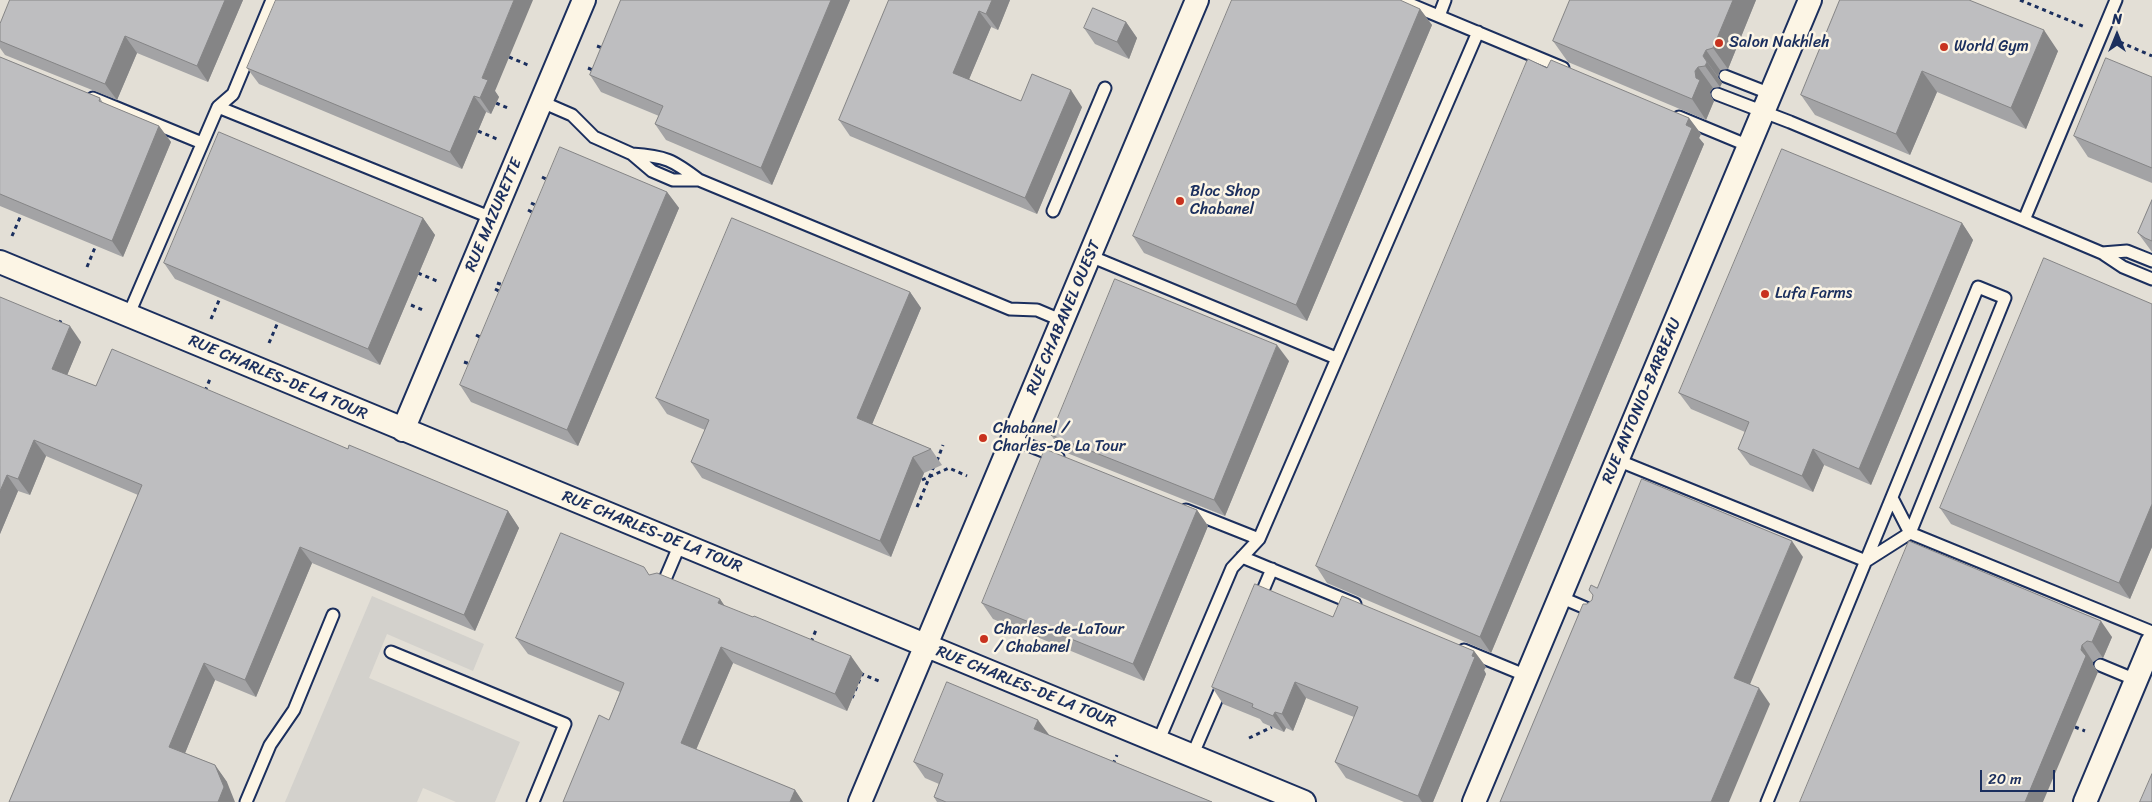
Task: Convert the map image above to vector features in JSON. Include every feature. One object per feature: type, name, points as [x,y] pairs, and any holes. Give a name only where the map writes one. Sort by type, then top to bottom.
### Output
[{"type":"street","name":"RUE MAZURETTE","points":[[403,430],[584,0]]},
{"type":"street","name":"RUE CHABANEL OUEST","points":[[860,802],[1197,0]]},
{"type":"street","name":"RUE ANTONIO-BARBEAU","points":[[1474,802],[1810,0]]},
{"type":"street","name":"RUE CHARLES-DE LA TOUR","points":[[0,262],[1304,802]]},
{"type":"street","points":[[2085,802],[2152,642]]},
{"type":"lane","points":[[128,316],[218,107],[233,94],[272,0]]},
{"type":"lane","points":[[1400,0],[1578,74]]},
{"type":"lane","points":[[1439,16],[1445,0]]},
{"type":"lane","points":[[2024,220],[2116,0]]},
{"type":"lane","points":[[1158,742],[1232,568],[1259,539],[1478,32]]},
{"type":"lane","points":[[1725,76],[1790,122],[2102,253],[2123,267],[2152,279]]},
{"type":"lane","points":[[1053,211],[1105,88]]},
{"type":"lane","points":[[83,94],[202,143]]},
{"type":"lane","points":[[1717,94],[1767,104]]},
{"type":"lane","points":[[542,102],[572,115],[587,131],[601,141],[632,154],[652,171],[673,180],[699,180]]},
{"type":"lane","points":[[218,107],[492,218]]},
{"type":"lane","points":[[1668,112],[1749,146]]},
{"type":"lane","points":[[632,154],[659,156],[679,164],[699,180],[1010,309],[1037,310],[1063,321]]},
{"type":"lane","points":[[2102,253],[2127,251],[2152,261]]},
{"type":"lane","points":[[1090,256],[1336,358]]},
{"type":"lane","points":[[1767,802],[1978,287],[2005,298],[1910,532],[1866,561]]},
{"type":"lane","points":[[1013,439],[1067,461]]},
{"type":"lane","points":[[1618,460],[1866,561]]},
{"type":"lane","points":[[1892,498],[1910,532],[2152,632]]},
{"type":"lane","points":[[1177,506],[1259,539]]},
{"type":"lane","points":[[663,584],[680,544]]},
{"type":"lane","points":[[1242,557],[1363,608]]},
{"type":"lane","points":[[1253,614],[1272,569]]},
{"type":"lane","points":[[1560,597],[1597,613]]},
{"type":"lane","points":[[246,802],[270,745],[294,710],[333,615]]},
{"type":"lane","points":[[1454,646],[1527,676]]},
{"type":"lane","points":[[391,652],[565,724],[533,802]]},
{"type":"lane","points":[[2100,665],[2136,680]]},
{"type":"lane","points":[[1192,756],[1226,677]]},
{"type":"path","points":[[2020,0],[2086,28]]},
{"type":"path","points":[[2120,42],[2152,56]]},
{"type":"path","points":[[597,46],[610,51]]},
{"type":"path","points":[[509,57],[528,65]]},
{"type":"path","points":[[588,68],[601,74]]},
{"type":"path","points":[[496,103],[510,109]]},
{"type":"path","points":[[478,131],[497,139]]},
{"type":"path","points":[[542,177],[555,183]]},
{"type":"path","points":[[531,203],[544,209]]},
{"type":"path","points":[[528,210],[542,216]]},
{"type":"path","points":[[12,236],[21,215]]},
{"type":"path","points":[[87,267],[96,246]]},
{"type":"path","points":[[418,273],[437,281]]},
{"type":"path","points":[[497,283],[511,288]]},
{"type":"path","points":[[495,289],[508,295]]},
{"type":"path","points":[[211,318],[220,298]]},
{"type":"path","points":[[411,305],[424,311]]},
{"type":"path","points":[[54,331],[62,318]]},
{"type":"path","points":[[269,343],[278,322]]},
{"type":"path","points":[[476,335],[489,341]]},
{"type":"path","points":[[464,362],[478,368]]},
{"type":"path","points":[[202,399],[210,379]]},
{"type":"path","points":[[917,507],[943,444]]},
{"type":"path","points":[[922,480],[949,468],[967,476]]},
{"type":"path","points":[[808,650],[816,630]]},
{"type":"path","points":[[852,698],[862,674],[881,682]]},
{"type":"path","points":[[1249,738],[1272,727]]},
{"type":"path","points":[[2075,727],[2085,731]]},
{"type":"path","points":[[1110,772],[1117,755]]},
{"type":"shaded area","points":[[0,0],[2152,0],[2152,802],[0,802]]},
{"type":"shaded area","points":[[372,596],[484,644],[473,671],[387,634],[369,678],[520,742],[495,802],[456,802],[423,788],[417,802],[285,802]]},
{"type":"building","points":[[10,0],[225,0],[197,66],[125,36],[105,84],[0,41],[0,24]]},
{"type":"building","points":[[276,0],[514,0],[482,78],[488,80],[480,98],[474,96],[450,152],[247,68]]},
{"type":"building","points":[[621,0],[831,0],[761,168],[655,124],[663,106],[590,75]]},
{"type":"building","points":[[889,0],[992,0],[986,14],[979,11],[953,73],[1021,101],[1032,74],[1071,90],[1025,198],[839,120]]},
{"type":"building","points":[[1232,0],[1400,0],[1420,9],[1296,305],[1133,236]]},
{"type":"building","points":[[1570,0],[1733,0],[1713,48],[1706,50],[1703,56],[1707,62],[1705,66],[1698,67],[1695,71],[1696,78],[1700,80],[1692,99],[1553,41]]},
{"type":"building","points":[[1840,0],[1969,0],[2044,30],[2011,108],[1922,71],[1896,134],[1801,95]]},
{"type":"building","points":[[1093,8],[1126,22],[1117,42],[1084,28]]},
{"type":"building","points":[[0,57],[100,98],[99,101],[159,126],[112,241],[0,194]]},
{"type":"building","points":[[2106,58],[2152,77],[2152,168],[2074,136]]},
{"type":"building","points":[[1528,59],[1547,68],[1551,60],[1689,118],[1686,125],[1692,128],[1480,637],[1316,566]]},
{"type":"building","points":[[219,132],[423,218],[368,349],[164,263]]},
{"type":"building","points":[[560,147],[667,192],[567,430],[460,385]]},
{"type":"building","points":[[1782,149],[1962,223],[1859,469],[1813,449],[1802,476],[1738,449],[1749,422],[1679,393]]},
{"type":"building","points":[[2152,200],[2152,241],[2138,233]]},
{"type":"building","points":[[732,218],[910,292],[857,418],[931,449],[913,457],[880,541],[691,462],[709,420],[656,398]]},
{"type":"building","points":[[2044,258],[2152,304],[2152,504],[2119,583],[1940,508]]},
{"type":"building","points":[[1115,279],[1277,345],[1214,500],[1051,435]]},
{"type":"building","points":[[0,297],[70,326],[52,369],[96,386],[112,349],[348,449],[349,445],[508,511],[464,615],[300,547],[245,680],[204,663],[169,747],[215,765],[224,787],[218,802],[9,802],[142,485],[34,440],[18,479],[7,475],[0,491]]},
{"type":"building","points":[[1045,449],[1197,510],[1133,664],[982,603]]},
{"type":"building","points":[[1642,479],[1792,541],[1734,678],[1759,688],[1711,802],[1500,802],[1583,604],[1587,604],[1592,600],[1593,595],[1589,590],[1591,585],[1597,588]]},
{"type":"building","points":[[561,533],[644,567],[649,575],[657,573],[720,599],[718,603],[851,656],[835,694],[721,647],[681,743],[795,790],[790,802],[563,802],[599,715],[609,720],[624,683],[516,638]]},
{"type":"building","points":[[1909,541],[2101,621],[2092,642],[2087,641],[2082,645],[2081,650],[2086,656],[2025,802],[1800,802]]},
{"type":"building","points":[[1255,584],[1333,617],[1342,596],[1474,651],[1472,656],[1475,657],[1418,796],[1335,762],[1358,707],[1295,682],[1282,714],[1275,712],[1273,716],[1252,707],[1253,704],[1212,687]]},
{"type":"building","points":[[947,682],[1038,720],[1034,729],[1212,802],[946,802],[934,797],[943,774],[914,762]]},
{"type":"building","points":[[2152,774],[2152,802],[2140,802]]},
{"type":"place","name":"Salon Nakhleh","points":[[1719,43]]},
{"type":"place","name":"World Gym","points":[[1944,47]]},
{"type":"place","name":"Bloc Shop Chabanel","points":[[1180,201]]},
{"type":"place","name":"Lufa Farms","points":[[1765,294]]},
{"type":"place","name":"Chabanel / Charles-De La Tour","points":[[983,438]]},
{"type":"place","name":"Charles-de-LaTour / Chabanel","points":[[984,639]]}]
